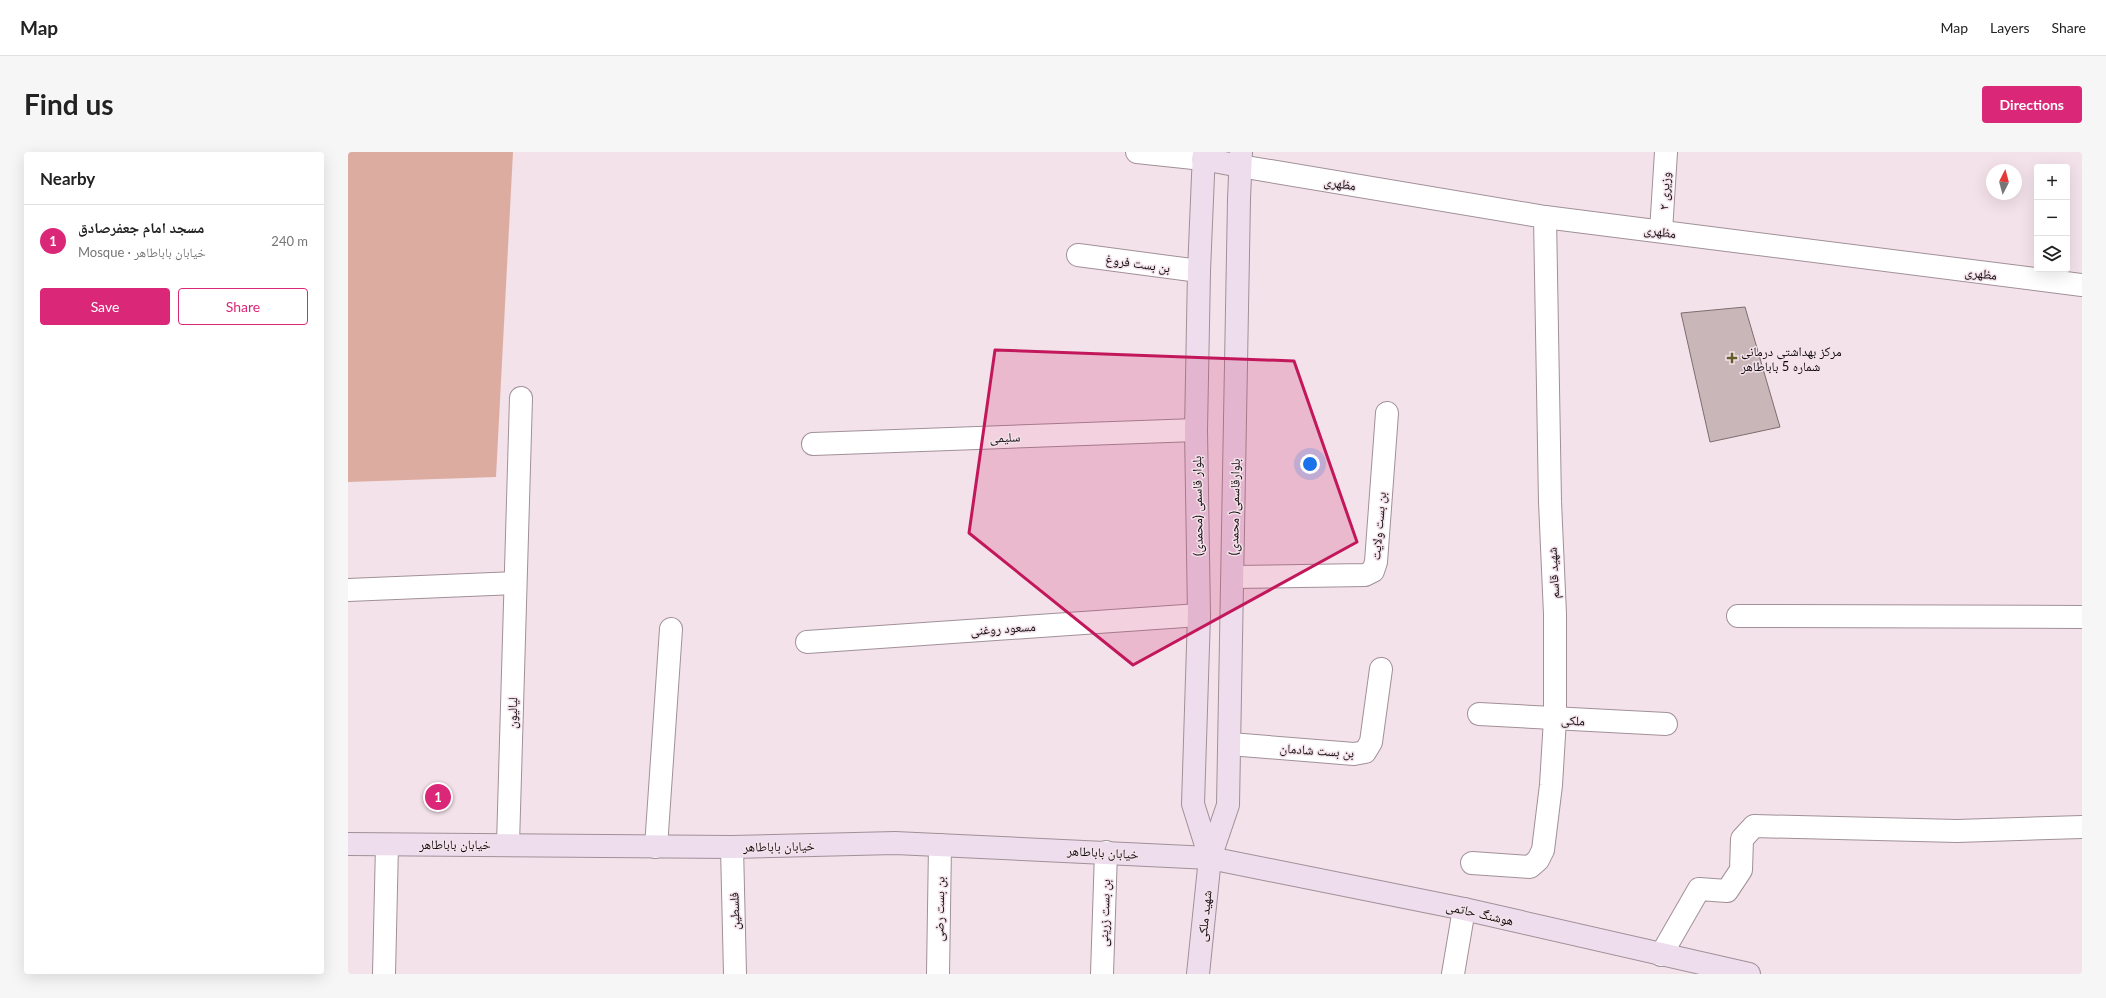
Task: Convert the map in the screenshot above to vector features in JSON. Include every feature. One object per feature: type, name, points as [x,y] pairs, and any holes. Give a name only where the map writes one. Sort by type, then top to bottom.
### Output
[{"type":"main road","points":[[1203,156],[1240,159]]},
{"type":"main road","name":"بلوار قاسمی (محمدی)","points":[[1203,156],[1196,430],[1199,615],[1193,804],[1210,858]]},
{"type":"main road","name":"بلوارقاسمی( محمدی)","points":[[1210,858],[1228,805],[1240,159]]},
{"type":"main road","name":"خیابان باباطاهر","points":[[348,844],[508,844],[732,847],[895,843],[1210,858]]},
{"type":"main road","name":"هوشنگ حاتمی","points":[[1210,858],[1464,909],[1749,974]]},
{"type":"main road","name":"شهید ملکی","points":[[1198,974],[1210,858]]},
{"type":"street","points":[[1137,152],[1203,156]]},
{"type":"street","name":"وزیری ۲","points":[[1661,231],[1666,152]]},
{"type":"street","name":"مظهری","points":[[1240,159],[1545,217],[2082,285]]},
{"type":"street","name":"شهید قاسم","points":[[1472,863],[1530,867],[1538,860],[1543,850],[1551,785],[1555,719],[1555,614],[1550,502],[1545,217]]},
{"type":"street","name":"بن بست فروغ","points":[[1078,255],[1199,271]]},
{"type":"street","name":"لیالیون","points":[[508,844],[521,398]]},
{"type":"street","name":"بن بست ولایت","points":[[1233,577],[1365,575],[1372,571],[1376,562],[1387,413]]},
{"type":"street","name":"سلیمی","points":[[813,444],[1196,430]]},
{"type":"street","points":[[348,590],[515,583]]},
{"type":"street","name":"مسعود روغنی","points":[[808,642],[1199,615]]},
{"type":"street","points":[[1738,616],[2082,617]]},
{"type":"street","points":[[656,847],[671,629]]},
{"type":"street","name":"بن بست شادمان","points":[[1230,744],[1354,754],[1365,752],[1371,742],[1381,669]]},
{"type":"street","name":"ملکی","points":[[1479,714],[1666,724]]},
{"type":"street","points":[[1661,955],[1699,889],[1727,891],[1741,870],[1742,839],[1754,826],[1957,831],[2082,827]]},
{"type":"street","points":[[384,974],[387,845]]},
{"type":"street","name":"بن بست رضی","points":[[938,974],[940,845]]},
{"type":"street","name":"فلسطین","points":[[732,847],[735,974]]},
{"type":"street","name":"بن بست زرینی","points":[[1102,974],[1106,852]]},
{"type":"street","points":[[1453,974],[1464,909]]},
{"type":"highlighted area","points":[[995,350],[1294,361],[1357,542],[1133,665],[969,533]]},
{"type":"shaded area","points":[[348,152],[513,152],[496,477],[348,482]]},
{"type":"building","points":[[1745,307],[1780,427],[1710,442],[1681,313]]},
{"type":"place","name":"مرکز بهداشتی درمانی شماره 5 باباطاهر","points":[[1732,358]]},
{"type":"place","name":"مسجد امام جعفرصادق","points":[[438,797]]}]
